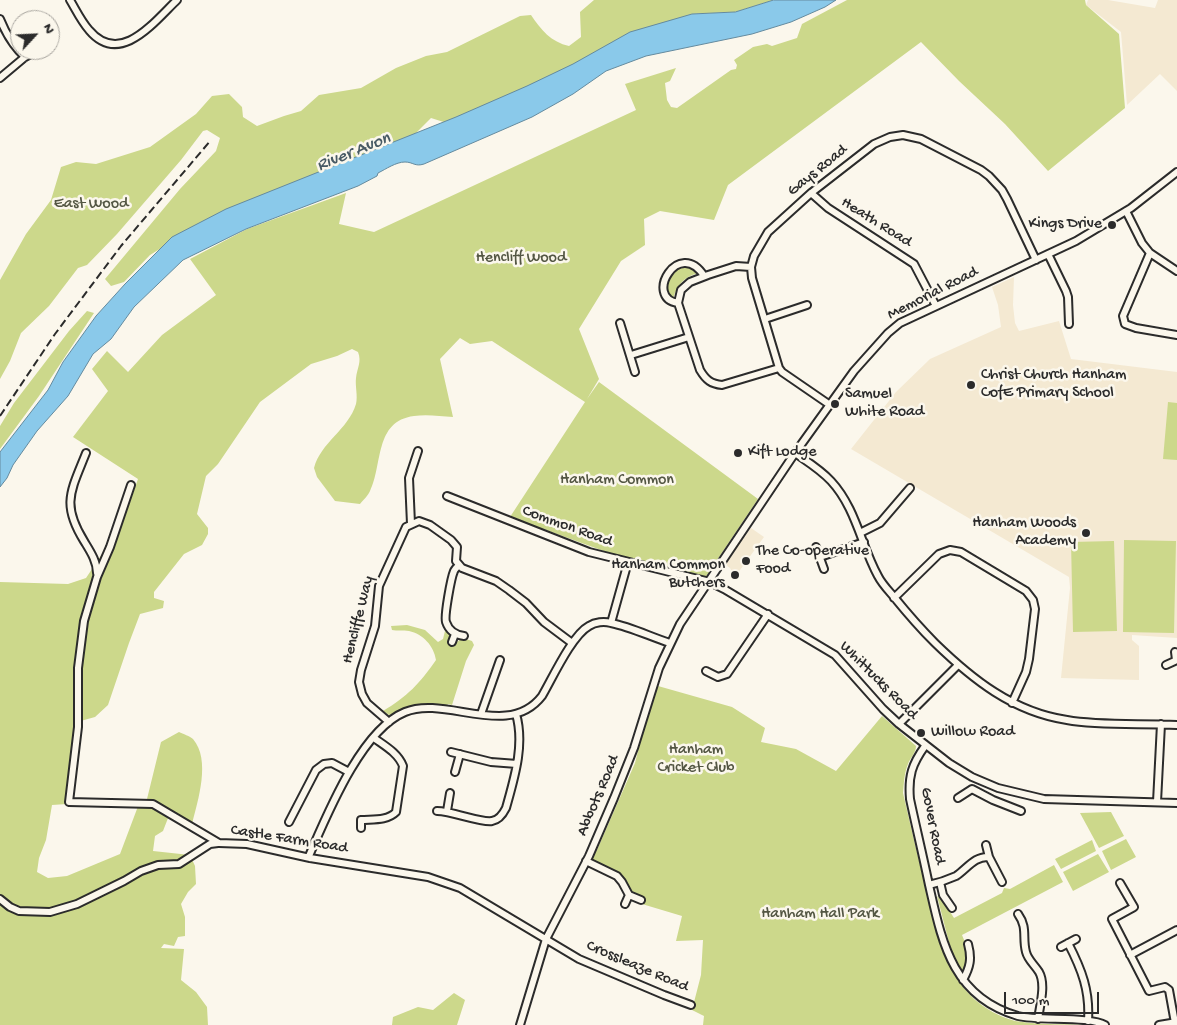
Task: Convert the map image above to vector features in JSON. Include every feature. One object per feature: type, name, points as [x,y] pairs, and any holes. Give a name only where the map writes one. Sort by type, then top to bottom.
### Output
[{"type":"street","points":[[70,0],[88,29],[98,39],[109,43],[122,44],[135,40],[177,0]]},
{"type":"street","points":[[0,19],[10,40]]},
{"type":"street","points":[[0,78],[21,60]]},
{"type":"street","name":"Gays Road","points":[[751,268],[754,256],[768,232],[811,193],[874,144],[890,137],[903,136],[921,139],[981,170],[996,183],[1007,198],[1036,260]]},
{"type":"street","name":"Memorial Road","points":[[710,582],[795,453],[854,371],[888,332],[900,323],[1082,237],[1126,211],[1177,172]]},
{"type":"street","name":"Heath Road","points":[[811,193],[828,208],[914,264],[936,306]]},
{"type":"street","points":[[1126,211],[1142,243],[1150,253],[1177,270]]},
{"type":"street","points":[[1150,253],[1123,316],[1125,324],[1136,328],[1177,335]]},
{"type":"street","points":[[1048,254],[1068,297],[1070,324]]},
{"type":"street","points":[[678,302],[672,302],[664,292],[665,277],[669,271],[676,266],[692,264],[704,276]]},
{"type":"street","points":[[779,368],[722,385],[713,384],[705,379],[700,370],[678,302],[681,290],[690,282],[704,276],[736,266],[751,268],[752,278],[779,368],[830,405]]},
{"type":"street","points":[[765,319],[807,305]]},
{"type":"street","points":[[620,323],[635,372]]},
{"type":"street","points":[[631,356],[689,337]]},
{"type":"street","points":[[418,451],[409,478],[411,524],[419,522],[430,525],[451,540],[456,547],[456,561],[462,568],[496,582],[509,590],[526,603],[544,622],[572,643]]},
{"type":"street","points":[[86,453],[69,501],[70,513],[76,528],[92,555],[97,568],[97,577]]},
{"type":"street","points":[[795,453],[832,481],[852,512],[878,578],[894,598],[917,626],[958,665],[985,687],[1012,703],[1034,712],[1067,720],[1177,725]]},
{"type":"street","name":"Castle Farm Road","points":[[131,485],[110,547],[97,577],[84,621],[78,668],[78,727],[69,802],[152,804],[219,843],[247,844],[310,858],[428,877],[460,888],[546,939]]},
{"type":"street","points":[[860,533],[880,523],[910,488]]},
{"type":"street","name":"Common Road","points":[[447,496],[589,552],[710,582]]},
{"type":"street","name":"Hencliffe Way","points":[[389,722],[367,703],[359,682],[375,626],[376,600],[379,586],[406,526],[411,524]]},
{"type":"street","points":[[820,558],[864,542]]},
{"type":"street","points":[[816,546],[824,569]]},
{"type":"street","points":[[894,598],[939,554],[950,550],[961,552],[1026,590],[1033,600],[1035,609],[1029,659],[1026,672],[1012,703]]},
{"type":"street","points":[[611,623],[628,562]]},
{"type":"street","points":[[459,565],[454,572],[445,615],[446,623],[455,634],[464,636]]},
{"type":"street","name":"Whittucks Road","points":[[710,582],[835,654],[883,709],[899,724],[925,746],[972,777],[998,788],[1044,799],[1177,803]]},
{"type":"street","name":"Abbots Road","points":[[520,1025],[546,939],[586,861],[634,748],[670,643],[680,624],[710,582]]},
{"type":"street","points":[[706,671],[718,677],[728,674],[768,614]]},
{"type":"street","points":[[310,858],[309,856],[333,802],[349,772],[374,738],[389,722],[405,712],[428,708],[501,716],[526,711],[536,704],[542,696],[580,632],[600,622],[611,623],[670,643]]},
{"type":"street","points":[[452,642],[455,634]]},
{"type":"street","points":[[1166,665],[1176,660],[1175,652]]},
{"type":"street","points":[[481,714],[500,660]]},
{"type":"street","points":[[899,724],[958,665]]},
{"type":"street","points":[[437,811],[447,811],[488,821],[497,819],[503,814],[517,764],[520,726],[516,714]]},
{"type":"street","points":[[1157,802],[1160,724]]},
{"type":"street","points":[[361,828],[361,820],[386,818],[396,812],[403,766],[396,754],[374,738]]},
{"type":"street","name":"Gover Road","points":[[925,746],[915,760],[909,787],[910,799],[942,939],[952,963],[963,980],[976,994],[995,1007],[1011,1014],[1027,1018],[1088,1021],[1105,1025]]},
{"type":"street","points":[[451,752],[491,762],[517,764]]},
{"type":"street","points":[[455,772],[460,754]]},
{"type":"street","points":[[289,822],[316,770],[324,764],[332,763],[349,772]]},
{"type":"street","points":[[993,800],[998,788]]},
{"type":"street","points":[[958,798],[972,789],[993,800],[1021,810]]},
{"type":"street","points":[[447,811],[450,794]]},
{"type":"street","points":[[0,899],[19,911],[50,912],[77,904],[140,871],[158,865],[179,864],[210,844],[219,843]]},
{"type":"street","points":[[986,845],[989,857],[1002,882]]},
{"type":"street","name":"Gover Road","points":[[929,885],[957,875],[983,856],[989,857]]},
{"type":"street","points":[[586,861],[616,876],[630,895],[641,900]]},
{"type":"street","name":"Gover Road","points":[[940,882],[943,895],[952,908]]},
{"type":"street","points":[[1120,883],[1134,908],[1112,919],[1149,991],[1165,987],[1169,990],[1176,1023],[1161,1025]]},
{"type":"street","points":[[626,904],[630,895]]},
{"type":"street","points":[[1018,914],[1023,921],[1025,930],[1024,944],[1026,954],[1041,977],[1042,985],[1038,1019]]},
{"type":"street","points":[[1130,954],[1177,930]]},
{"type":"street","name":"Crossleaze Road","points":[[546,939],[598,969],[691,1005]]},
{"type":"street","points":[[1061,947],[1076,939]]},
{"type":"street","points":[[963,980],[970,968],[971,955],[968,944]]},
{"type":"street","points":[[1068,944],[1080,967],[1086,987],[1089,1002],[1088,1021]]},
{"type":"shaded area","points":[[1088,0],[1108,0],[1155,8],[1158,0],[1177,0],[1177,91],[1160,74],[1127,105],[1121,32],[1086,5]]},
{"type":"shaded area","name":"Hanham Woods Academy","points":[[1014,277],[1013,305],[1015,323],[1019,331],[1059,321],[1071,359],[1177,372],[1177,638],[1132,635],[1132,640],[1139,646],[1139,680],[1061,678],[1070,588],[1069,577],[851,449],[896,392],[930,359],[1001,327],[998,305],[992,287]]},
{"type":"shaded area","points":[[751,528],[764,537],[735,577],[730,568],[724,564]]},
{"type":"green space","name":"East Wood","points":[[594,0],[774,0],[735,12],[692,14],[623,41],[450,124],[431,118],[405,144],[200,224],[150,255],[124,282],[111,286],[105,279],[180,189],[216,151],[220,138],[207,130],[203,131],[181,160],[117,234],[87,265],[78,268],[49,306],[21,333],[10,361],[0,379],[0,280],[26,234],[51,200],[61,167],[76,162],[96,164],[150,147],[196,114],[212,96],[229,94],[242,107],[243,117],[257,126],[301,111],[319,95],[361,88],[396,68],[426,56],[447,52],[520,16],[531,15],[547,35],[557,42],[569,46],[581,37],[580,12]]},
{"type":"green space","name":"Hencliff Wood","points":[[847,0],[1085,0],[1086,5],[1119,34],[1125,108],[1048,171],[1005,124],[921,42],[728,185],[714,220],[660,211],[644,219],[645,245],[621,261],[579,329],[599,379],[587,399],[599,382],[758,499],[705,578],[612,554],[510,517],[585,402],[492,341],[470,344],[460,338],[440,359],[453,417],[414,416],[401,420],[392,426],[382,446],[370,491],[360,504],[335,501],[317,477],[314,468],[322,451],[347,421],[356,404],[356,378],[360,359],[358,352],[352,349],[311,364],[260,402],[218,464],[206,476],[197,514],[208,528],[208,534],[202,545],[184,554],[154,592],[154,598],[164,601],[163,608],[140,614],[108,705],[95,717],[77,722],[67,804],[52,805],[46,840],[39,858],[37,872],[48,878],[67,876],[120,854],[140,801],[147,799],[161,742],[179,732],[193,739],[201,758],[202,780],[192,824],[170,813],[163,831],[155,836],[153,851],[190,855],[195,866],[196,884],[188,892],[181,904],[185,917],[185,936],[178,937],[174,946],[164,944],[161,948],[184,949],[181,980],[196,992],[207,1007],[208,1025],[0,1025],[0,582],[68,584],[86,578],[122,524],[138,479],[73,437],[108,391],[92,369],[107,351],[128,372],[162,335],[216,295],[190,259],[247,229],[346,193],[339,224],[374,232],[636,110],[625,84],[676,68],[670,81],[665,83],[667,100],[671,107],[677,108],[731,70],[736,69],[737,65],[734,60],[753,47],[767,44],[772,46],[797,38],[802,24]]},
{"type":"green space","points":[[691,266],[698,273],[682,282],[673,299],[667,290],[667,278],[677,267]]},
{"type":"green space","points":[[87,311],[94,313],[39,396],[0,449],[0,426],[14,403],[69,331]]},
{"type":"green space","points":[[1168,402],[1177,403],[1177,460],[1163,459]]},
{"type":"green space","points":[[1124,540],[1176,541],[1174,633],[1123,632]]},
{"type":"green space","points":[[1114,541],[1117,631],[1073,632],[1071,542]]},
{"type":"green space","points":[[407,625],[425,630],[438,642],[443,639],[445,631],[449,633],[451,641],[455,643],[463,638],[472,641],[474,645],[466,661],[452,705],[448,704],[446,707],[424,706],[408,708],[389,715],[383,711],[412,689],[436,660],[433,650],[427,641],[409,631],[392,630],[391,626]]},
{"type":"green space","name":"Hanham Hall Park","points":[[658,686],[732,707],[765,728],[761,742],[796,749],[836,771],[882,716],[916,746],[904,778],[903,793],[935,926],[950,966],[961,984],[975,999],[993,1012],[1015,1021],[1095,1025],[703,1025],[704,1016],[692,1010],[701,975],[703,940],[676,941],[682,916],[632,901],[620,880],[591,859],[597,850],[635,763],[646,719]]},
{"type":"green space","points":[[1111,812],[1124,836],[1099,848],[1080,813]]},
{"type":"green space","points":[[1126,839],[1136,857],[1111,870],[1102,851]]},
{"type":"green space","points":[[1092,840],[1096,851],[1061,869],[1055,859]]},
{"type":"green space","points":[[1098,854],[1109,872],[1073,891],[1063,872]]},
{"type":"green space","points":[[1054,865],[1063,882],[962,935],[968,957],[964,971],[962,971],[952,954],[937,896],[954,918],[1002,893],[1004,888],[1010,889]]},
{"type":"green space","points":[[454,993],[465,1000],[457,1025],[392,1025],[393,1017],[418,1007],[433,1010]]},
{"type":"water","points":[[774,0],[836,0],[791,22],[752,34],[646,56],[606,71],[573,94],[532,117],[424,164],[418,165],[402,162],[395,164],[358,186],[246,229],[183,260],[134,307],[111,339],[93,354],[68,396],[37,431],[0,487],[0,452],[48,390],[63,362],[96,316],[172,237],[226,209],[456,117],[527,86],[573,64],[630,32],[692,14],[735,12]]},
{"type":"railway","points":[[0,416],[55,334],[121,246],[211,140]]},
{"type":"place","name":"Kings Drive","points":[[1112,225]]},
{"type":"place","name":"Christ Church Hanham CofE Primary School","points":[[971,385]]},
{"type":"place","name":"Samuel White Road","points":[[835,404]]},
{"type":"place","name":"Kift Lodge","points":[[738,453]]},
{"type":"place","name":"Hanham Woods Academy","points":[[1086,533]]},
{"type":"place","name":"The Co-operative Food","points":[[746,561]]},
{"type":"place","name":"Hanham Common Butchers","points":[[735,575]]},
{"type":"place","name":"Willow Road","points":[[921,733]]},
{"type":"water label","name":"River Avon","points":[[354,153]]},
{"type":"park label","name":"Hanham Common","points":[[617,481]]},
{"type":"park label","name":"Hanham Cricket Club","points":[[696,760]]}]
